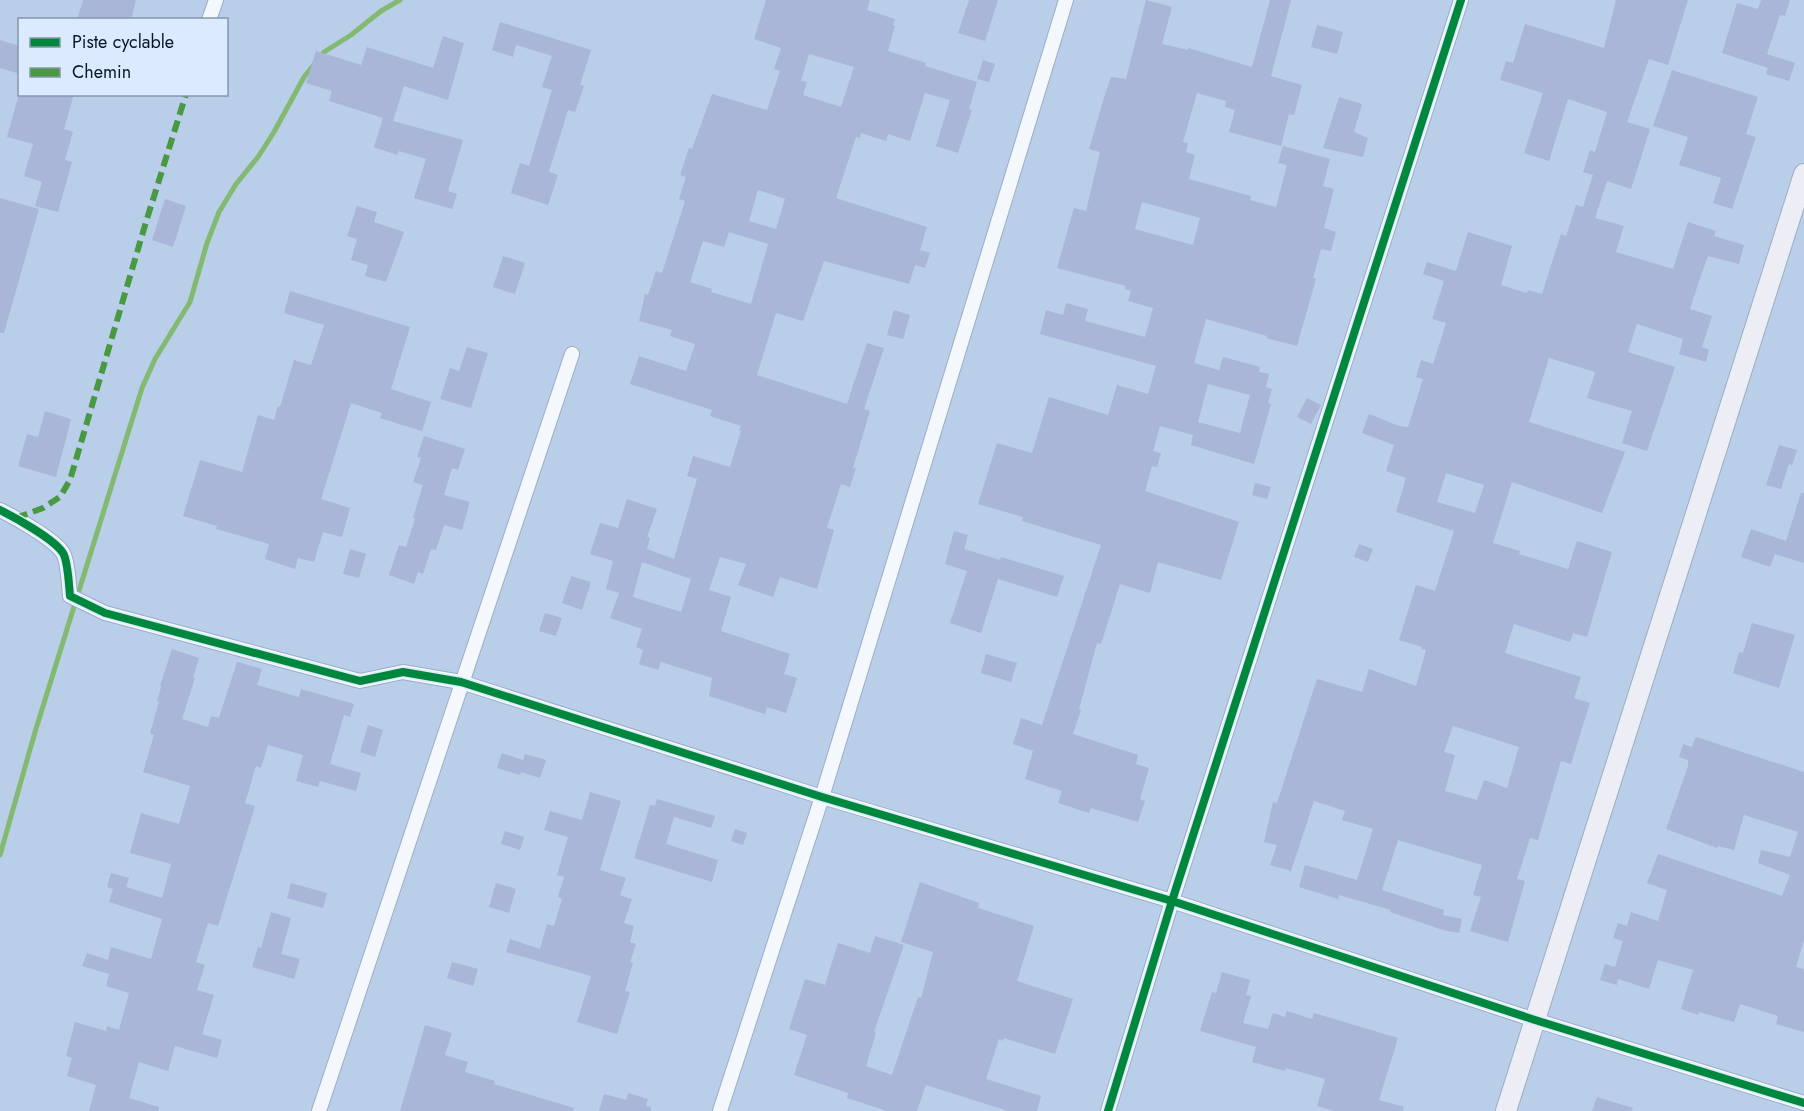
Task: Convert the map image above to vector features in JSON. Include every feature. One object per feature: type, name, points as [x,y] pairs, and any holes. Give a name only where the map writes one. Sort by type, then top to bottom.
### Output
[{"type":"street","points":[[210,18],[216,0]]},
{"type":"street","points":[[720,1111],[822,797],[1066,0]]},
{"type":"street","points":[[1108,1111],[1172,902],[1461,0]]},
{"type":"street","points":[[1506,1111],[1804,174]]},
{"type":"street","points":[[319,1111],[572,354]]},
{"type":"street","points":[[0,510],[45,537],[63,554],[70,596],[105,612],[360,681],[404,672],[461,682],[822,797],[1172,902],[1535,1020],[1804,1102]]},
{"type":"building","points":[[83,0],[136,0],[132,18],[78,18]]},
{"type":"building","points":[[766,0],[870,0],[867,10],[895,19],[888,51],[926,63],[925,66],[977,82],[969,109],[972,110],[958,153],[936,146],[950,100],[925,93],[910,141],[888,134],[886,141],[861,133],[860,138],[856,137],[836,198],[927,227],[920,250],[930,253],[925,268],[915,265],[909,284],[824,261],[803,321],[776,313],[757,375],[847,404],[867,343],[884,348],[864,409],[870,411],[853,468],[856,468],[850,487],[841,484],[827,528],[834,530],[817,589],[780,577],[773,597],[738,585],[746,564],[720,557],[709,590],[731,597],[721,631],[790,654],[784,674],[797,678],[786,713],[767,707],[765,714],[709,696],[712,678],[661,662],[658,670],[639,664],[643,650],[636,647],[642,629],[610,618],[619,593],[606,589],[613,561],[590,554],[600,523],[618,528],[627,499],[657,509],[647,537],[650,538],[647,549],[674,559],[697,479],[687,476],[693,456],[730,467],[741,426],[710,416],[712,410],[630,384],[639,356],[686,371],[695,344],[670,336],[672,330],[639,321],[645,294],[648,295],[656,271],[662,273],[685,201],[679,199],[686,177],[680,175],[712,94],[767,110],[780,71],[774,69],[781,48],[754,39]],"holes":[[[809,54],[854,67],[841,107],[803,95],[807,82],[801,81]],[[758,190],[785,199],[776,229],[749,221]],[[729,232],[768,244],[751,304],[711,292],[712,289],[690,282],[703,241],[724,247]],[[642,562],[691,579],[681,612],[633,597]]]},
{"type":"building","points":[[969,0],[998,0],[985,41],[958,33]]},
{"type":"building","points":[[1146,0],[1172,7],[1162,44],[1188,50],[1188,48],[1252,67],[1270,0],[1291,0],[1271,76],[1302,85],[1294,115],[1289,114],[1281,146],[1229,132],[1235,110],[1225,107],[1226,101],[1197,93],[1183,142],[1188,143],[1186,152],[1195,155],[1189,179],[1251,196],[1250,200],[1276,207],[1287,165],[1278,163],[1283,146],[1330,159],[1323,186],[1334,189],[1324,228],[1336,232],[1331,251],[1321,249],[1313,278],[1316,279],[1297,346],[1206,319],[1194,363],[1219,370],[1223,357],[1260,367],[1259,372],[1269,374],[1266,387],[1272,389],[1268,403],[1271,404],[1254,464],[1191,445],[1193,435],[1160,426],[1153,451],[1161,453],[1157,467],[1152,466],[1145,491],[1239,522],[1221,580],[1158,562],[1150,593],[1120,584],[1101,644],[1097,643],[1073,734],[1138,755],[1136,764],[1149,768],[1140,799],[1145,801],[1138,822],[1091,808],[1089,813],[1058,803],[1062,791],[1025,779],[1033,751],[1013,744],[1021,718],[1042,725],[1101,545],[1022,521],[1023,517],[978,504],[997,443],[1032,453],[1049,397],[1108,415],[1117,385],[1148,394],[1156,366],[1040,334],[1046,310],[1063,315],[1066,303],[1088,309],[1085,321],[1145,337],[1153,308],[1128,301],[1131,291],[1125,289],[1126,286],[1057,268],[1074,208],[1086,211],[1100,152],[1089,149],[1111,77],[1126,79]],"holes":[[[1142,202],[1200,218],[1193,245],[1135,229]],[[1208,384],[1250,395],[1240,433],[1198,422]]]},
{"type":"building","points":[[1616,0],[1688,0],[1668,65],[1649,59],[1627,122],[1650,129],[1631,189],[1607,181],[1595,218],[1624,226],[1616,252],[1673,269],[1688,222],[1716,231],[1714,236],[1744,245],[1739,264],[1708,256],[1701,275],[1690,309],[1712,316],[1702,347],[1709,350],[1706,362],[1679,354],[1683,339],[1637,324],[1628,352],[1675,367],[1647,451],[1622,443],[1632,411],[1587,398],[1595,372],[1549,358],[1529,422],[1625,452],[1602,513],[1512,482],[1493,543],[1520,551],[1519,554],[1568,569],[1577,541],[1612,552],[1587,637],[1573,633],[1570,642],[1514,624],[1505,653],[1581,677],[1574,698],[1590,703],[1571,764],[1561,761],[1538,840],[1530,838],[1517,879],[1525,881],[1508,942],[1470,931],[1481,897],[1473,895],[1482,865],[1398,840],[1382,890],[1444,910],[1443,915],[1462,919],[1459,933],[1443,930],[1390,912],[1391,910],[1339,895],[1338,899],[1299,887],[1305,865],[1357,880],[1373,829],[1342,820],[1345,811],[1314,801],[1291,871],[1270,865],[1277,845],[1264,842],[1273,802],[1277,803],[1317,679],[1362,692],[1369,669],[1416,686],[1426,650],[1399,640],[1416,585],[1435,591],[1454,531],[1396,512],[1406,478],[1386,471],[1394,445],[1362,433],[1369,414],[1399,426],[1408,427],[1423,379],[1416,377],[1421,360],[1433,364],[1446,323],[1432,319],[1444,281],[1423,274],[1427,262],[1456,271],[1468,232],[1512,246],[1501,285],[1527,293],[1528,290],[1542,294],[1561,234],[1566,236],[1576,205],[1583,207],[1593,175],[1583,172],[1590,150],[1595,152],[1607,112],[1568,99],[1549,161],[1524,153],[1543,93],[1500,80],[1506,61],[1513,63],[1525,24],[1604,48]],"holes":[[[1446,473],[1484,485],[1475,513],[1437,502]],[[1453,726],[1519,747],[1507,788],[1484,780],[1477,800],[1445,791],[1455,755],[1444,752]]]},
{"type":"building","points":[[1761,0],[1790,0],[1785,16],[1780,15],[1767,54],[1795,63],[1789,81],[1766,74],[1768,68],[1722,53],[1737,3],[1758,9]]},
{"type":"building","points":[[500,22],[591,50],[580,85],[584,86],[580,98],[575,112],[568,110],[549,172],[558,175],[548,205],[511,193],[520,163],[529,166],[552,90],[542,87],[552,56],[516,45],[513,57],[492,50]]},
{"type":"building","points":[[1317,25],[1343,32],[1337,54],[1311,47]]},
{"type":"building","points":[[443,36],[464,43],[448,100],[404,86],[393,121],[463,140],[448,191],[457,194],[452,209],[414,198],[426,159],[399,151],[397,155],[374,147],[383,118],[329,101],[332,91],[306,83],[316,51],[361,65],[367,47],[433,68]]},
{"type":"building","points":[[0,40],[18,45],[18,73],[0,68]]},
{"type":"building","points":[[983,60],[995,64],[989,82],[977,79]]},
{"type":"building","points":[[1672,70],[1758,97],[1746,134],[1756,137],[1732,209],[1713,203],[1721,178],[1679,165],[1688,137],[1653,126]]},
{"type":"building","points":[[18,96],[73,96],[64,129],[73,132],[65,160],[72,162],[58,212],[35,206],[42,182],[24,176],[33,144],[7,137]]},
{"type":"building","points":[[1339,97],[1362,104],[1354,132],[1368,138],[1363,157],[1323,148]]},
{"type":"building","points":[[0,198],[39,209],[4,333],[0,333]]},
{"type":"building","points":[[165,199],[186,206],[173,247],[152,240]]},
{"type":"building","points":[[357,206],[377,212],[374,222],[404,232],[386,282],[365,276],[368,265],[351,260],[357,239],[347,236]]},
{"type":"building","points":[[503,256],[525,263],[515,294],[493,287]]},
{"type":"building","points":[[290,291],[410,327],[391,389],[431,402],[422,431],[380,418],[382,413],[351,403],[321,499],[350,508],[342,537],[323,532],[314,562],[298,558],[295,569],[265,559],[269,544],[216,529],[217,526],[183,516],[200,460],[242,472],[258,415],[274,420],[294,360],[311,365],[324,325],[284,313]]},
{"type":"building","points":[[894,310],[910,315],[903,339],[887,335]]},
{"type":"building","points":[[467,347],[488,353],[471,408],[440,399],[450,368],[459,371]]},
{"type":"building","points":[[1307,398],[1321,405],[1311,424],[1297,417]]},
{"type":"building","points":[[45,411],[71,419],[56,477],[18,466],[27,434],[38,437]]},
{"type":"building","points":[[424,436],[465,449],[458,470],[452,468],[444,495],[470,502],[462,530],[444,525],[436,550],[431,549],[423,574],[418,572],[414,584],[389,575],[399,545],[406,547],[415,519],[413,518],[423,485],[413,482],[421,458],[417,457]]},
{"type":"building","points":[[1779,445],[1797,450],[1792,465],[1789,464],[1781,489],[1766,485]]},
{"type":"building","points":[[1255,483],[1271,487],[1267,499],[1252,495]]},
{"type":"building","points":[[1801,493],[1804,493],[1804,563],[1775,554],[1770,567],[1741,557],[1751,529],[1786,541]]},
{"type":"building","points":[[954,531],[968,535],[964,549],[1000,560],[1001,557],[1064,576],[1057,597],[998,579],[981,633],[950,623],[967,571],[945,564]]},
{"type":"building","points":[[1359,544],[1373,549],[1368,562],[1354,557]]},
{"type":"building","points":[[350,549],[366,554],[359,578],[343,574]]},
{"type":"building","points":[[571,576],[591,582],[582,610],[562,603]]},
{"type":"building","points":[[545,613],[562,618],[556,636],[539,631]]},
{"type":"building","points":[[1752,623],[1795,635],[1779,688],[1733,673],[1739,652],[1743,653]]},
{"type":"building","points":[[172,649],[199,658],[182,719],[208,727],[211,716],[219,718],[237,662],[262,669],[257,685],[299,697],[301,689],[354,704],[350,717],[344,715],[330,764],[361,773],[356,791],[320,781],[318,787],[296,781],[303,755],[268,745],[261,768],[256,766],[245,803],[255,806],[218,926],[208,923],[196,962],[205,965],[197,990],[214,995],[202,1034],[222,1040],[217,1058],[175,1046],[168,1071],[139,1062],[129,1098],[159,1107],[159,1111],[89,1111],[96,1085],[67,1076],[72,1058],[66,1056],[75,1022],[106,1031],[107,1026],[119,1030],[129,993],[106,986],[109,974],[82,966],[87,953],[108,960],[111,947],[151,959],[162,919],[109,902],[113,889],[107,887],[111,873],[129,878],[126,887],[162,898],[171,864],[130,853],[141,813],[179,824],[190,786],[143,772],[154,735],[150,733],[159,702],[157,701],[160,686]]},
{"type":"building","points":[[986,654],[1017,663],[1011,682],[981,673]]},
{"type":"building","points":[[368,725],[383,730],[375,757],[360,752]]},
{"type":"building","points":[[1696,737],[1804,772],[1804,940],[1796,967],[1804,969],[1804,1032],[1776,1024],[1778,1016],[1740,1004],[1734,1022],[1681,1009],[1693,970],[1658,960],[1649,989],[1618,979],[1617,985],[1600,980],[1605,964],[1615,967],[1623,941],[1613,938],[1618,923],[1627,926],[1631,912],[1658,921],[1667,890],[1647,883],[1658,854],[1782,896],[1790,875],[1758,863],[1761,850],[1790,857],[1798,832],[1744,815],[1734,850],[1718,846],[1717,848],[1666,829],[1688,766],[1688,760],[1679,757],[1683,744],[1692,747]]},
{"type":"building","points":[[502,753],[523,760],[525,754],[546,760],[540,778],[497,768]]},
{"type":"building","points":[[590,792],[621,801],[600,870],[626,878],[620,895],[632,899],[624,923],[634,926],[630,942],[636,944],[625,991],[630,992],[617,1034],[577,1022],[591,976],[506,952],[510,939],[540,949],[547,924],[554,926],[562,899],[558,897],[564,877],[557,875],[568,837],[544,830],[550,811],[582,820]]},
{"type":"building","points":[[657,799],[715,816],[711,828],[674,817],[666,844],[718,860],[712,882],[634,858],[650,805],[655,806]]},
{"type":"building","points":[[735,829],[747,833],[743,845],[731,841]]},
{"type":"building","points":[[505,831],[524,837],[520,850],[501,844]]},
{"type":"building","points":[[920,882],[979,903],[978,908],[1034,926],[1017,981],[1073,999],[1055,1054],[1004,1038],[1003,1041],[999,1039],[986,1079],[1041,1096],[1037,1111],[1008,1111],[926,1085],[917,1111],[887,1111],[847,1098],[848,1093],[794,1075],[807,1035],[789,1029],[805,979],[825,985],[838,943],[870,953],[875,936],[904,945],[874,1032],[876,1033],[866,1066],[892,1075],[918,997],[921,998],[933,952],[901,942]]},
{"type":"building","points":[[291,883],[327,893],[323,908],[287,898]]},
{"type":"building","points":[[496,883],[516,889],[509,913],[489,907]]},
{"type":"building","points":[[271,912],[291,918],[281,954],[300,959],[294,979],[252,967],[258,947],[261,948]]},
{"type":"building","points":[[452,962],[478,969],[473,986],[447,978]]},
{"type":"building","points":[[1222,972],[1250,980],[1246,995],[1251,996],[1243,1023],[1268,1029],[1273,1013],[1285,1017],[1287,1011],[1312,1019],[1314,1013],[1398,1038],[1379,1100],[1404,1107],[1403,1111],[1334,1111],[1317,1106],[1325,1079],[1286,1068],[1285,1071],[1252,1062],[1256,1047],[1200,1031],[1212,992],[1216,993]]},
{"type":"building","points":[[425,1025],[452,1033],[445,1055],[468,1062],[465,1072],[495,1081],[494,1084],[574,1108],[573,1111],[400,1111]]},
{"type":"building","points":[[628,1093],[648,1099],[646,1106],[651,1107],[651,1111],[599,1111],[604,1094],[626,1100]]},
{"type":"building","points":[[1597,1097],[1633,1108],[1632,1111],[1592,1111]]},
{"type":"waterway","points":[[0,855],[35,732],[142,388],[155,359],[190,302],[207,243],[219,212],[236,184],[258,157],[274,132],[304,77],[324,52],[400,0]]},
{"type":"marked path","points":[[16,518],[43,508],[60,497],[70,480],[185,96]]},
{"type":"cycle path","points":[[1108,1111],[1172,901],[1461,0]]},
{"type":"cycle path","points":[[0,510],[34,529],[58,547],[66,562],[70,596],[105,613],[360,681],[403,672],[461,682],[822,797],[1172,901],[1535,1020],[1804,1103]]}]
